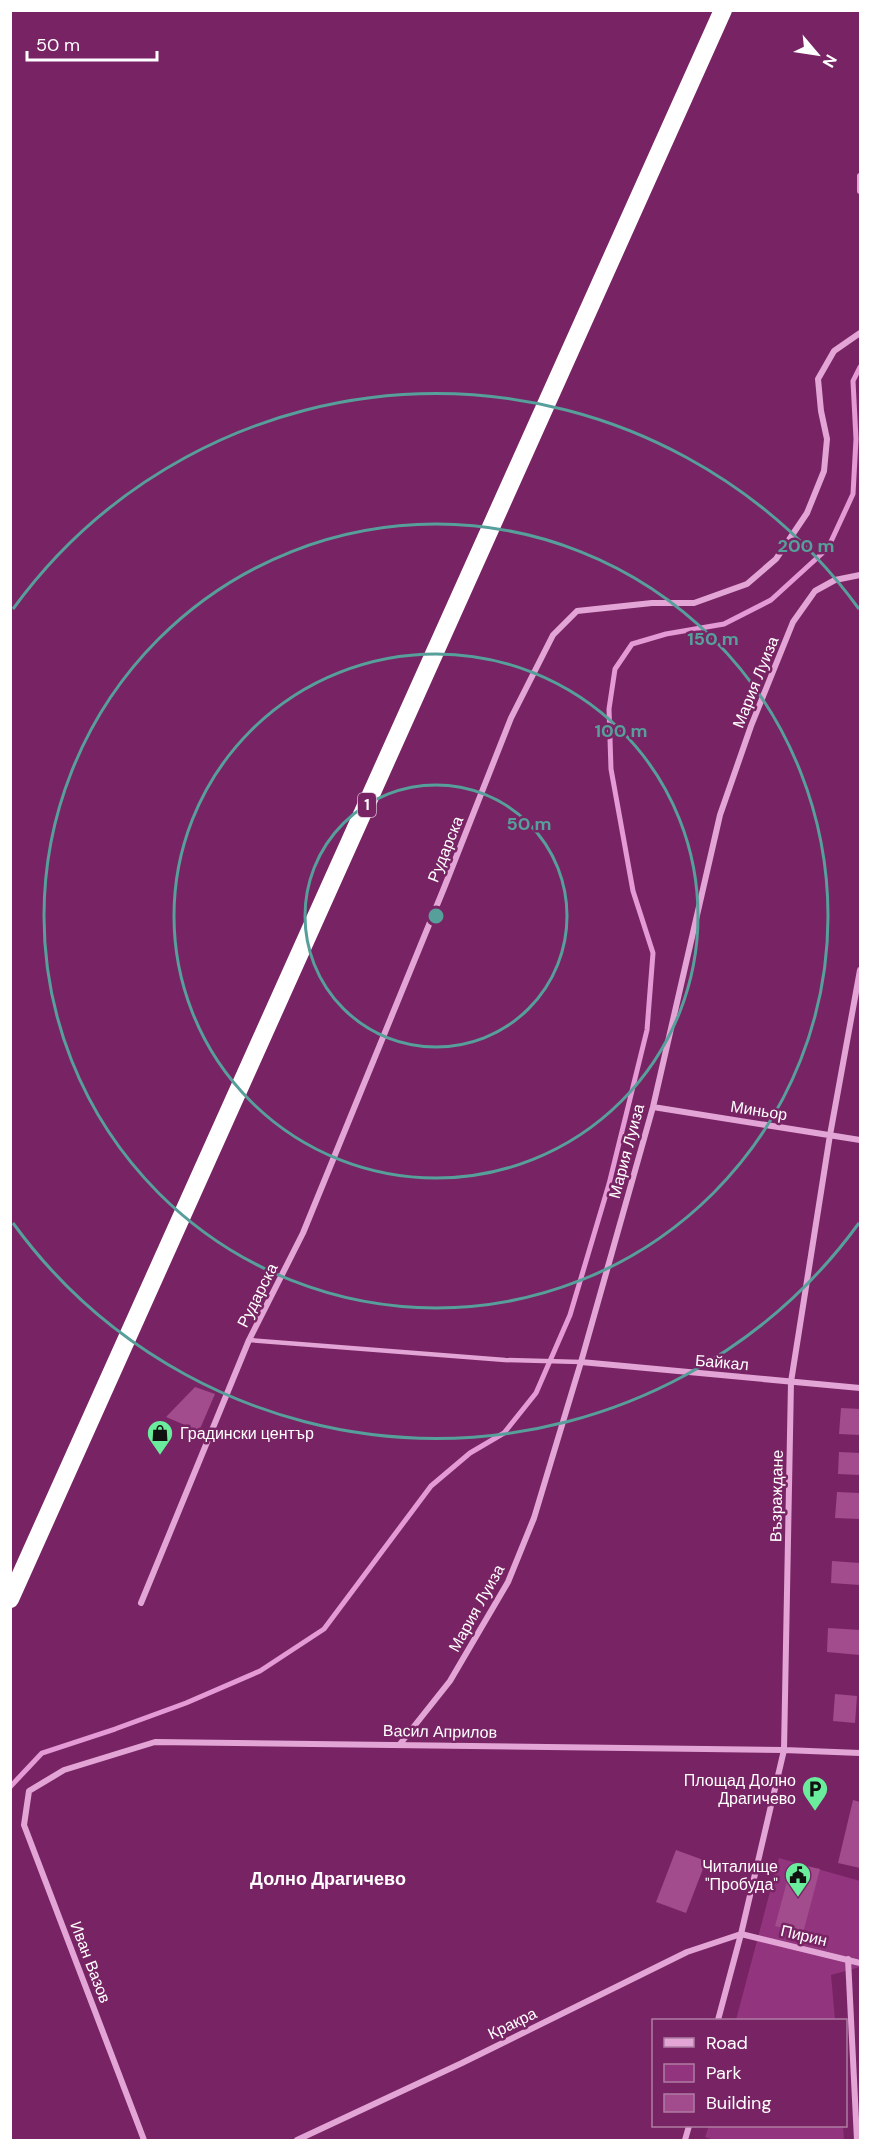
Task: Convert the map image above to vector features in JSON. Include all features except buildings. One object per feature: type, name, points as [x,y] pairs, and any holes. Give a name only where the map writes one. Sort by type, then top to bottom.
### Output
[{"type":"highway","name":"1","points":[[10,1599],[723,10]]},
{"type":"street","points":[[861,176],[861,191]]},
{"type":"street","name":"Рударска","points":[[141,1603],[249,1340],[303,1233],[511,718],[553,635],[577,611],[652,603],[694,603],[747,584],[777,559],[807,513],[824,471],[827,439],[818,379],[834,351],[861,333]]},
{"type":"street","name":"Мария Луиза","points":[[400,1744],[450,1681],[508,1582],[534,1518],[653,1107],[720,815],[751,726],[793,622],[815,591],[835,580],[861,575]]},
{"type":"street","name":"Възраждане","points":[[718,2019],[741,1934],[784,1750],[791,1382],[830,1136],[861,970]]},
{"type":"street","name":"Миньор","points":[[653,1107],[861,1140]]},
{"type":"street","name":"Байкал","points":[[581,1362],[861,1389]]},
{"type":"street","name":"Васил Априлов","points":[[29,1791],[64,1770],[155,1742],[400,1744],[861,1753]]},
{"type":"street","name":"Иван Вазов","points":[[29,1791],[24,1825],[144,2140]]},
{"type":"street","name":"Пирин","points":[[741,1934],[861,1963]]},
{"type":"street","name":"Кракра","points":[[297,2140],[462,2063],[687,1952],[741,1934]]},
{"type":"street","points":[[848,1959],[856,2140]]},
{"type":"lane","points":[[249,1340],[538,1361],[581,1362]]},
{"type":"green space","points":[[779,1858],[860,1881],[860,1967],[831,1975],[835,2019],[736,2019]]},
{"type":"green space","points":[[709,2127],[843,2127],[844,2140],[714,2140],[705,2137]]},
{"type":"waterway","points":[[10,1787],[42,1753],[186,1703],[260,1671],[324,1629],[431,1486],[470,1453],[504,1433],[536,1393],[570,1315],[609,1184],[647,1030],[653,953],[633,891],[611,769],[609,709],[615,669],[632,644],[666,634],[724,624],[771,600],[828,548],[853,494],[856,439],[853,381],[860,367]]},
{"type":"place","name":"Градински център","points":[[160,1456]]},
{"type":"place","name":"Площад Долно Драгичево","points":[[815,1812]]},
{"type":"place","name":"Читалище \"Пробуда\"","points":[[798,1898]]},
{"type":"district","name":"Долно Драгичево","points":[[328,1879]]}]
